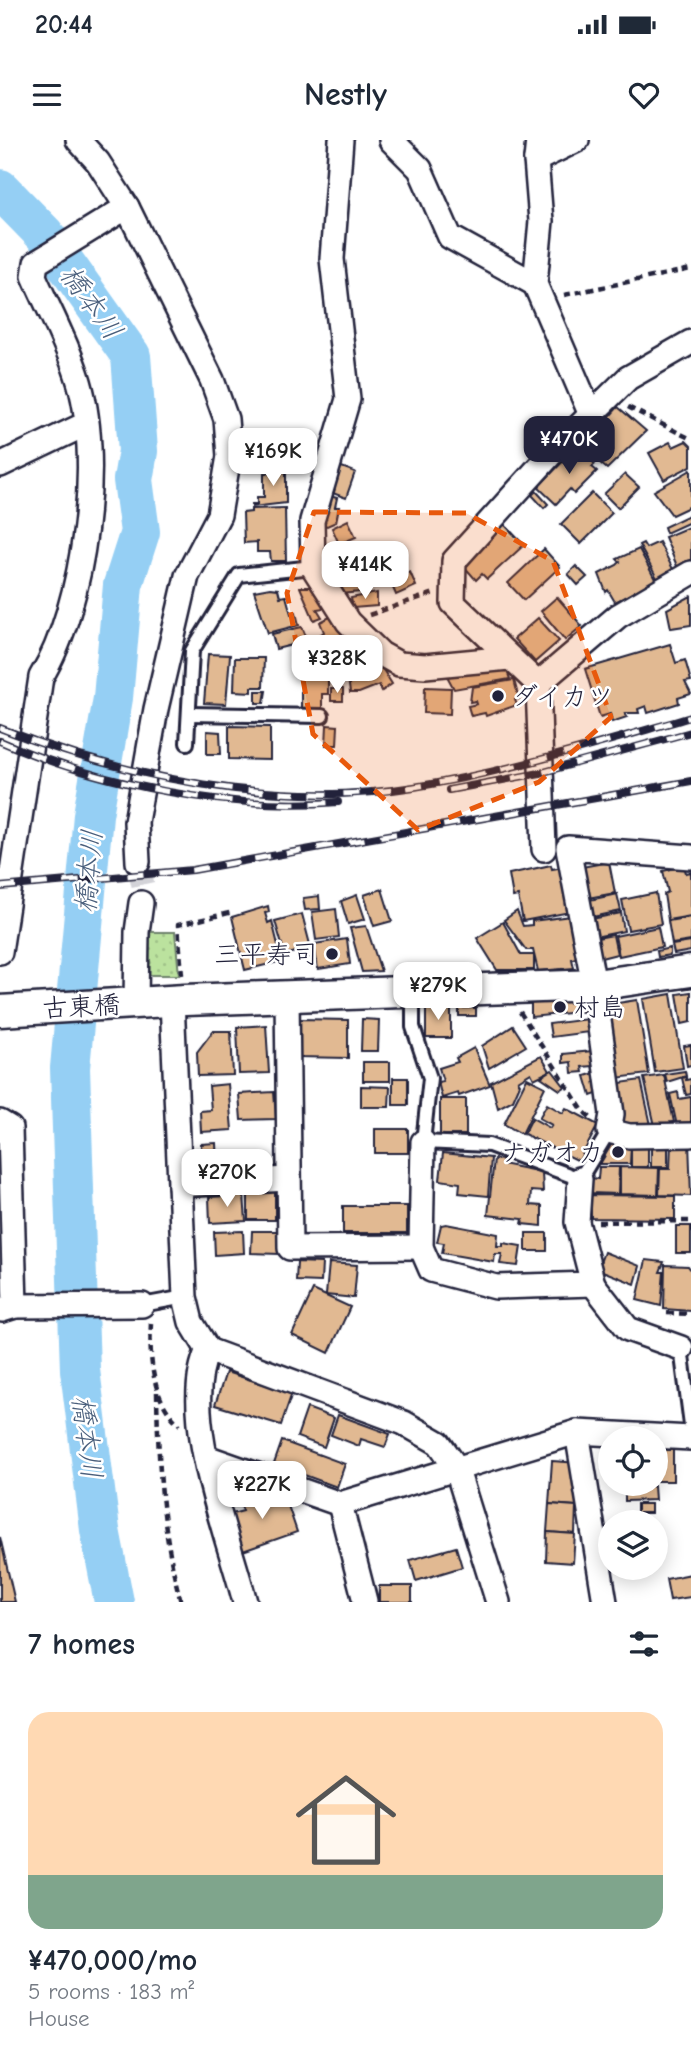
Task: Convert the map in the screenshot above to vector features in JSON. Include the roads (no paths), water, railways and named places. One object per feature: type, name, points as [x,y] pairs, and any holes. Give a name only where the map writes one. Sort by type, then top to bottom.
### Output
[{"type":"street","points":[[78,140],[98,162],[127,207],[212,380],[226,419],[229,456],[219,515],[187,576],[156,709],[136,822],[138,862]]},
{"type":"street","points":[[341,140],[332,259],[348,399],[312,521],[313,567],[348,622],[380,654],[399,664],[425,666],[509,658]]},
{"type":"street","points":[[391,140],[421,169],[450,237],[539,293]]},
{"type":"street","points":[[577,140],[537,150],[541,221],[539,293],[591,415]]},
{"type":"street","points":[[0,952],[41,677],[57,651],[81,560],[91,452],[78,376],[34,276],[36,263],[127,207]]},
{"type":"street","points":[[544,849],[538,684],[453,603],[451,587],[454,561],[628,379],[691,342]]},
{"type":"street","points":[[0,466],[86,424]]},
{"type":"street","points":[[538,684],[618,616],[691,573]]},
{"type":"street","points":[[691,857],[568,848],[594,985],[612,1114],[609,1131],[629,1136],[691,1135]]},
{"type":"street","points":[[136,1003],[137,932],[141,903]]},
{"type":"street","name":"古東橋","points":[[13,1009],[178,1000],[594,985],[691,971]]},
{"type":"street","points":[[286,996],[290,1248],[421,1247]]},
{"type":"street","points":[[178,1000],[180,1185],[185,1297],[191,1322],[208,1350],[404,1423],[439,1443],[456,1467],[498,1602]]},
{"type":"street","points":[[0,1122],[10,1128],[7,1308],[148,1305]]},
{"type":"street","points":[[423,1142],[421,1247],[431,1270],[496,1287],[593,1284]]},
{"type":"street","points":[[180,1185],[288,1179]]},
{"type":"street","points":[[580,1179],[577,1222],[593,1284],[628,1328],[681,1348]]},
{"type":"street","points":[[208,1350],[200,1365],[197,1384],[203,1451],[245,1602]]},
{"type":"street","points":[[203,1451],[340,1504],[577,1432],[691,1437]]},
{"type":"street","points":[[577,1432],[605,1602]]},
{"type":"street","points":[[340,1504],[364,1602]]},
{"type":"lane","points":[[187,743],[192,650],[239,575],[313,567]]},
{"type":"lane","points":[[189,715],[322,716]]},
{"type":"lane","points":[[413,991],[413,1027],[430,1078],[423,1142],[489,1144],[580,1179],[609,1131]]},
{"type":"lane","points":[[148,1305],[185,1297]]},
{"type":"lane","points":[[681,1348],[691,1425]]},
{"type":"waterway","name":"橋本川","points":[[0,189],[45,235],[131,356],[138,451],[133,480],[140,532],[123,585],[113,698],[93,815],[70,1068],[80,1370],[100,1530],[114,1602]]},
{"type":"tunnel","points":[[138,862],[143,885],[141,903]]},
{"type":"railway","points":[[0,728],[48,746],[151,774],[256,791],[310,794],[362,793],[449,781],[554,756],[691,717]]},
{"type":"railway","points":[[449,790],[540,773],[691,732]]},
{"type":"railway","points":[[0,741],[79,770],[166,791],[254,802],[338,802]]},
{"type":"railway","points":[[0,887],[193,870],[691,781]]},
{"type":"place","name":"ダイカツ","points":[[498,696]]},
{"type":"place","name":"三平寿司","points":[[332,954]]},
{"type":"place","name":"村島","points":[[560,1007]]},
{"type":"place","name":"ナガオカ","points":[[618,1152]]}]
